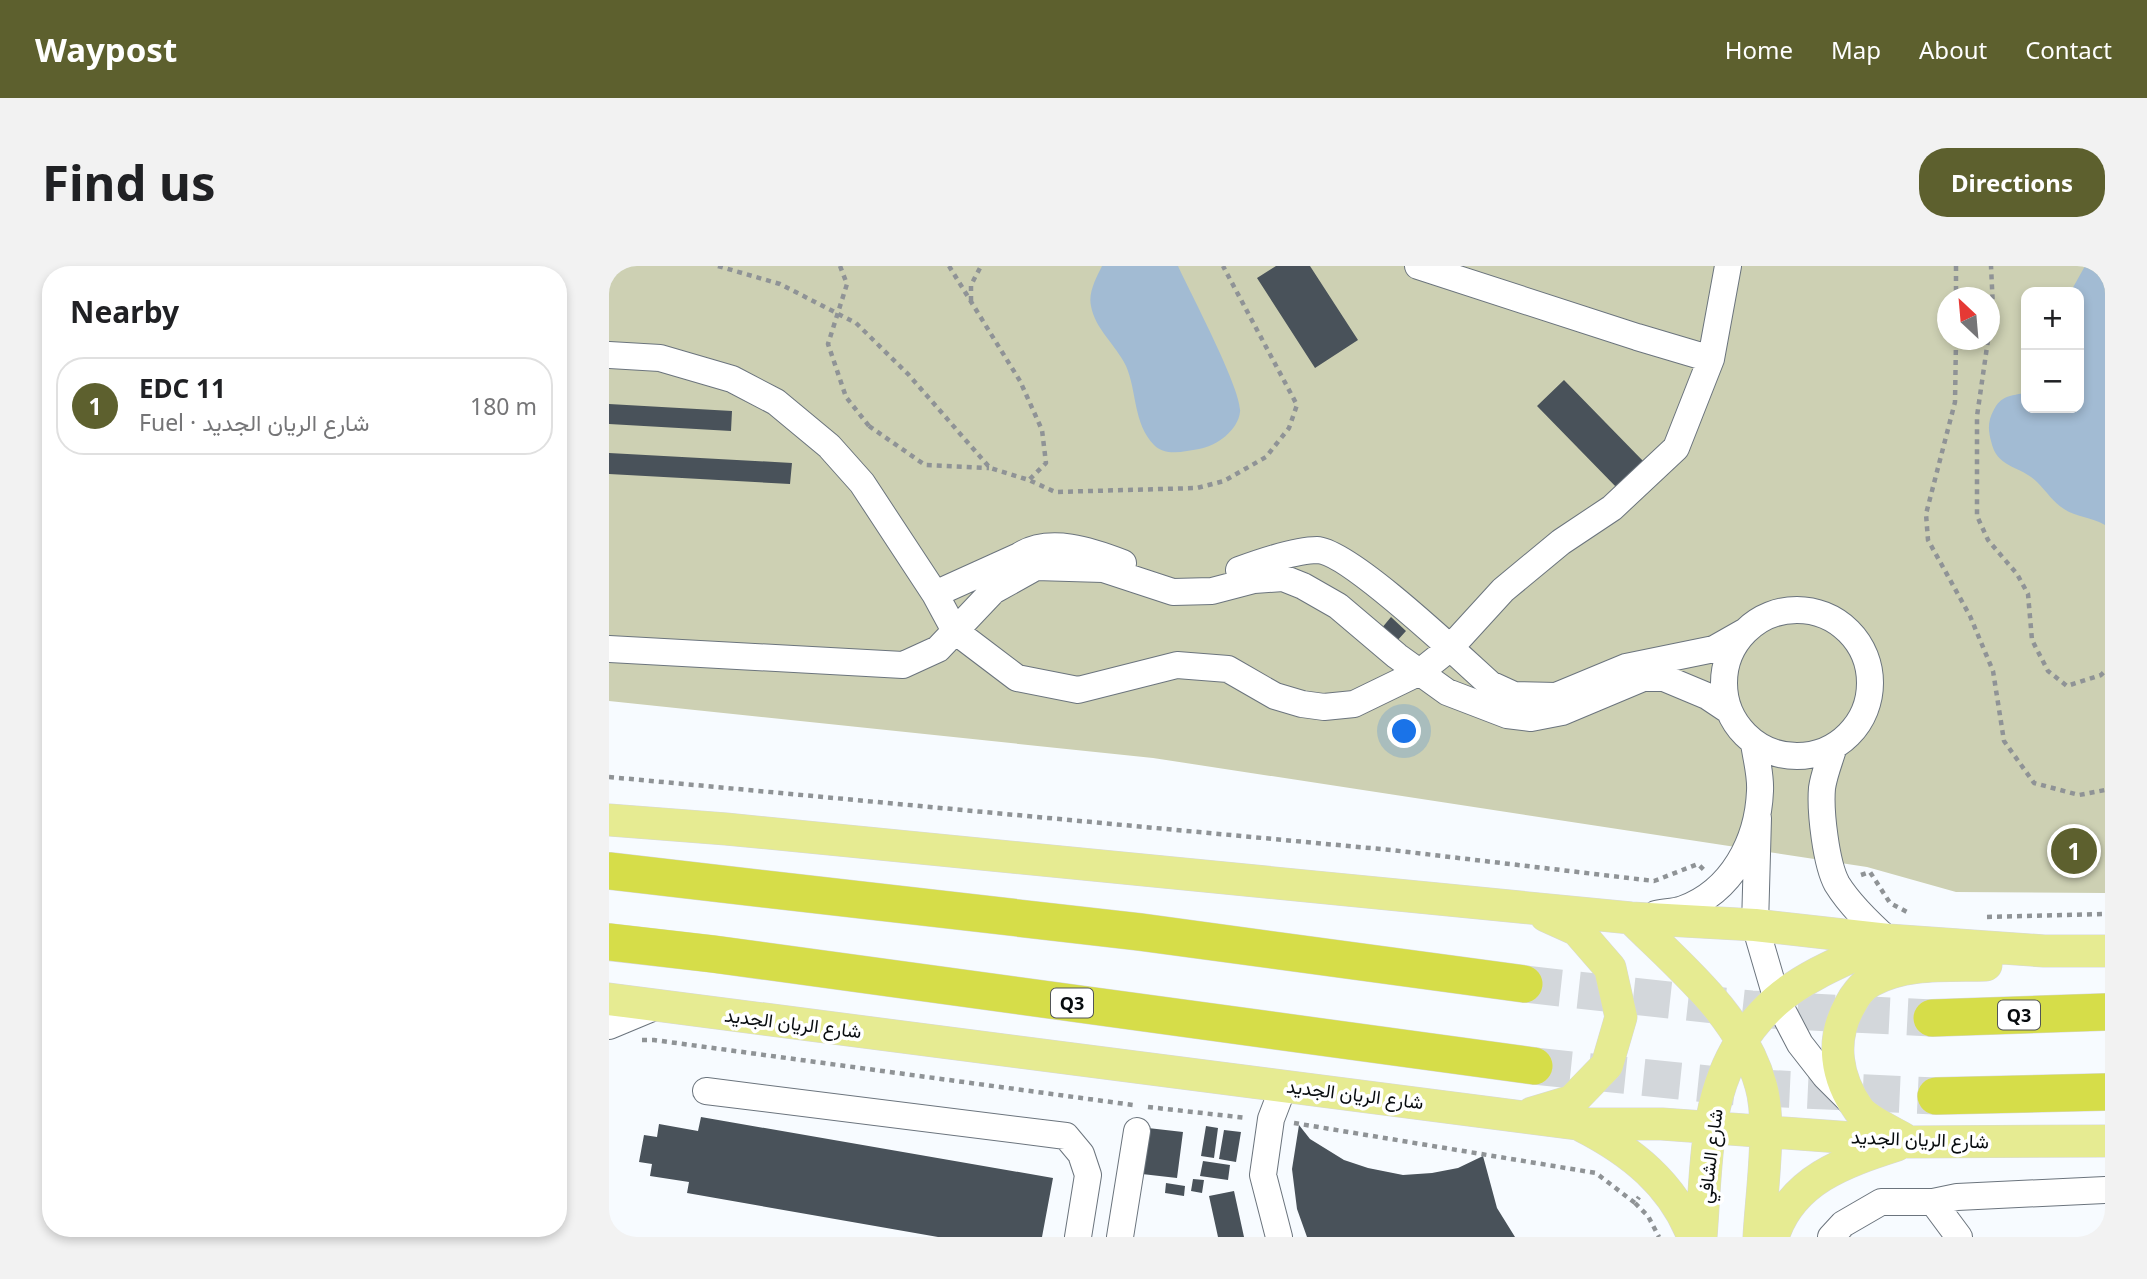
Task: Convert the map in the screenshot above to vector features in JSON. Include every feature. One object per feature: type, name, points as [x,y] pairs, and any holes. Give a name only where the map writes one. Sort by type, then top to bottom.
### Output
[{"type":"highway","points":[[609,871],[1140,932],[1524,984]]},
{"type":"highway","name":"Q3","points":[[609,942],[726,955],[1534,1066]]},
{"type":"highway","name":"Q3","points":[[1933,1018],[2105,1012]]},
{"type":"highway","points":[[1936,1096],[2105,1092]]},
{"type":"main road","points":[[609,820],[1299,884],[1631,918],[1755,925],[1888,940],[2044,951],[2105,951]]},
{"type":"main road","points":[[1524,1116],[1572,1101],[1599,1074],[1607,1065],[1621,1017],[1610,968],[1577,930],[1530,908]]},
{"type":"main road","points":[[1631,918],[1702,989],[1742,1038],[1762,1088],[1765,1130],[1759,1237]]},
{"type":"main road","name":"شارع الشافي","points":[[1702,1237],[1709,1127],[1721,1079],[1742,1038],[1777,1000],[1834,966],[1888,940]]},
{"type":"main road","points":[[1908,1142],[1860,1112],[1842,1077],[1837,1048],[1840,1022],[1853,998],[1869,982],[1907,968],[2014,964],[2044,951]]},
{"type":"main road","name":"شارع الريان الجديد","points":[[609,999],[1577,1124],[1661,1124],[1908,1142],[2105,1141]]},
{"type":"main road","points":[[1577,1124],[1613,1142],[1655,1177],[1687,1221],[1693,1237]]},
{"type":"main road","points":[[1773,1237],[1786,1206],[1805,1187],[1845,1164],[1908,1142]]},
{"type":"street","points":[[1418,266],[1711,359]]},
{"type":"street","points":[[609,355],[660,358],[732,379],[776,402],[828,446],[862,482],[935,594],[955,631],[1017,678],[1078,690],[1177,665],[1228,669],[1275,696],[1302,705],[1324,707],[1354,704],[1420,672],[1450,648],[1503,590],[1561,542],[1612,508],[1676,448],[1711,359],[1728,266]]},
{"type":"street","points":[[935,594],[1030,549],[1044,547],[1090,551],[1147,572],[1198,579],[1317,550],[1334,554],[1360,570],[1490,684],[1514,695],[1556,696],[1626,667],[1714,649],[1744,632],[1760,619],[1780,611],[1821,613],[1840,623],[1855,637],[1865,655],[1870,676],[1869,696],[1862,716],[1850,733],[1834,747],[1814,754],[1793,756],[1773,752],[1754,743],[1739,728],[1728,710],[1723,690],[1731,649],[1744,632]]},
{"type":"street","points":[[609,649],[903,665],[938,649],[993,591],[1036,567],[1103,569],[1173,592],[1212,591],[1254,580],[1283,578],[1338,606],[1397,656],[1447,692],[1507,715],[1531,718],[1562,712],[1643,678],[1664,678],[1707,696],[1728,710]]},
{"type":"street","points":[[1338,606],[1360,570]]},
{"type":"street","points":[[1754,743],[1761,788],[1755,925],[1777,1000],[1800,1044],[1825,1076],[1860,1112]]},
{"type":"street","points":[[1834,747],[1822,787],[1822,817],[1828,855],[1837,884],[1862,917],[1888,940]]},
{"type":"street","points":[[1631,918],[1682,910],[1727,881],[1744,856],[1758,818]]},
{"type":"street","points":[[609,1026],[657,1006]]},
{"type":"street","points":[[1279,1237],[1263,1175],[1271,1119],[1284,1085]]},
{"type":"street","points":[[706,1091],[1066,1136],[1081,1154],[1088,1175],[1078,1237]]},
{"type":"street","points":[[1120,1237],[1137,1131]]},
{"type":"street","points":[[1832,1237],[1843,1224],[1881,1202],[1933,1202],[1957,1197],[2105,1190]]},
{"type":"street","points":[[1933,1202],[1959,1237]]},
{"type":"path","points":[[609,268],[617,266]]},
{"type":"path","points":[[718,266],[780,284],[856,323],[908,374],[989,468]]},
{"type":"path","points":[[840,266],[847,285],[828,344],[846,397],[869,426],[925,465],[989,468],[1029,480],[1055,492],[1197,488],[1224,481],[1266,457],[1289,428],[1297,405],[1223,266]]},
{"type":"path","points":[[949,266],[1020,381],[1042,430],[1046,463],[1029,480]]},
{"type":"path","points":[[971,303],[971,285],[981,266]]},
{"type":"path","points":[[1955,266],[1956,287]]},
{"type":"path","points":[[1991,266],[1992,287]]},
{"type":"path","points":[[1956,350],[1955,402],[1926,514],[1928,540],[1970,616],[1993,671],[2004,741],[2034,783],[2079,795],[2105,790]]},
{"type":"path","points":[[1986,350],[1977,416],[1977,516],[1988,540],[2017,574],[2028,594],[2032,640],[2048,671],[2067,686],[2101,675],[2105,671]]},
{"type":"path","points":[[609,777],[1377,849],[1654,881],[1698,864],[1719,886]]},
{"type":"path","points":[[1837,884],[1870,872],[1890,903],[1920,918]]},
{"type":"path","points":[[1984,917],[2105,914]]},
{"type":"path","points":[[1635,1203],[1648,1216],[1659,1237]]},
{"type":"green space","points":[[609,266],[2105,266],[2105,893],[1956,892],[1867,867],[1153,758],[609,701]]},
{"type":"water","points":[[1102,266],[1178,266],[1225,363],[1239,401],[1240,412],[1235,425],[1219,441],[1199,449],[1170,452],[1159,449],[1147,436],[1139,417],[1126,366],[1093,314],[1090,301]]},
{"type":"water","points":[[2085,266],[2105,266],[2105,525],[2064,509],[2037,482],[2004,462],[1994,450],[1989,430],[1990,419],[1996,406],[2013,395],[2021,394],[2021,413],[2084,413],[2084,287],[2073,287]]},
{"type":"building","points":[[1276,266],[1310,266],[1358,340],[1315,368],[1257,278]]},
{"type":"building","points":[[1564,380],[1645,463],[1618,489],[1537,406]]},
{"type":"building","points":[[609,404],[732,411],[731,431],[609,424]]},
{"type":"building","points":[[609,453],[792,463],[790,484],[609,474]]},
{"type":"building","points":[[1391,617],[1406,631],[1396,642],[1381,629]]},
{"type":"building","points":[[701,1117],[1053,1178],[1042,1237],[938,1237],[687,1193],[689,1182],[650,1176],[652,1164],[639,1162],[644,1135],[657,1137],[659,1124],[698,1131]]},
{"type":"building","points":[[1299,1125],[1310,1139],[1344,1160],[1403,1175],[1458,1168],[1483,1156],[1497,1208],[1515,1237],[1307,1237],[1297,1209],[1292,1169]]},
{"type":"building","points":[[1206,1126],[1218,1128],[1214,1158],[1201,1156]]},
{"type":"building","points":[[1148,1128],[1183,1132],[1177,1178],[1142,1174]]},
{"type":"building","points":[[1224,1130],[1241,1132],[1236,1162],[1219,1159]]},
{"type":"building","points":[[1203,1161],[1230,1165],[1228,1180],[1200,1176]]},
{"type":"building","points":[[1193,1179],[1204,1180],[1202,1193],[1191,1191]]},
{"type":"building","points":[[1166,1183],[1185,1186],[1184,1196],[1165,1193]]},
{"type":"building","points":[[1234,1191],[1244,1237],[1218,1237],[1209,1196]]},
{"type":"tunnel","points":[[1524,984],[1751,1009],[1932,1018]]},
{"type":"tunnel","points":[[1534,1066],[1737,1087],[1936,1096]]},
{"type":"place","name":"EDC 11","points":[[2074,851]]}]
